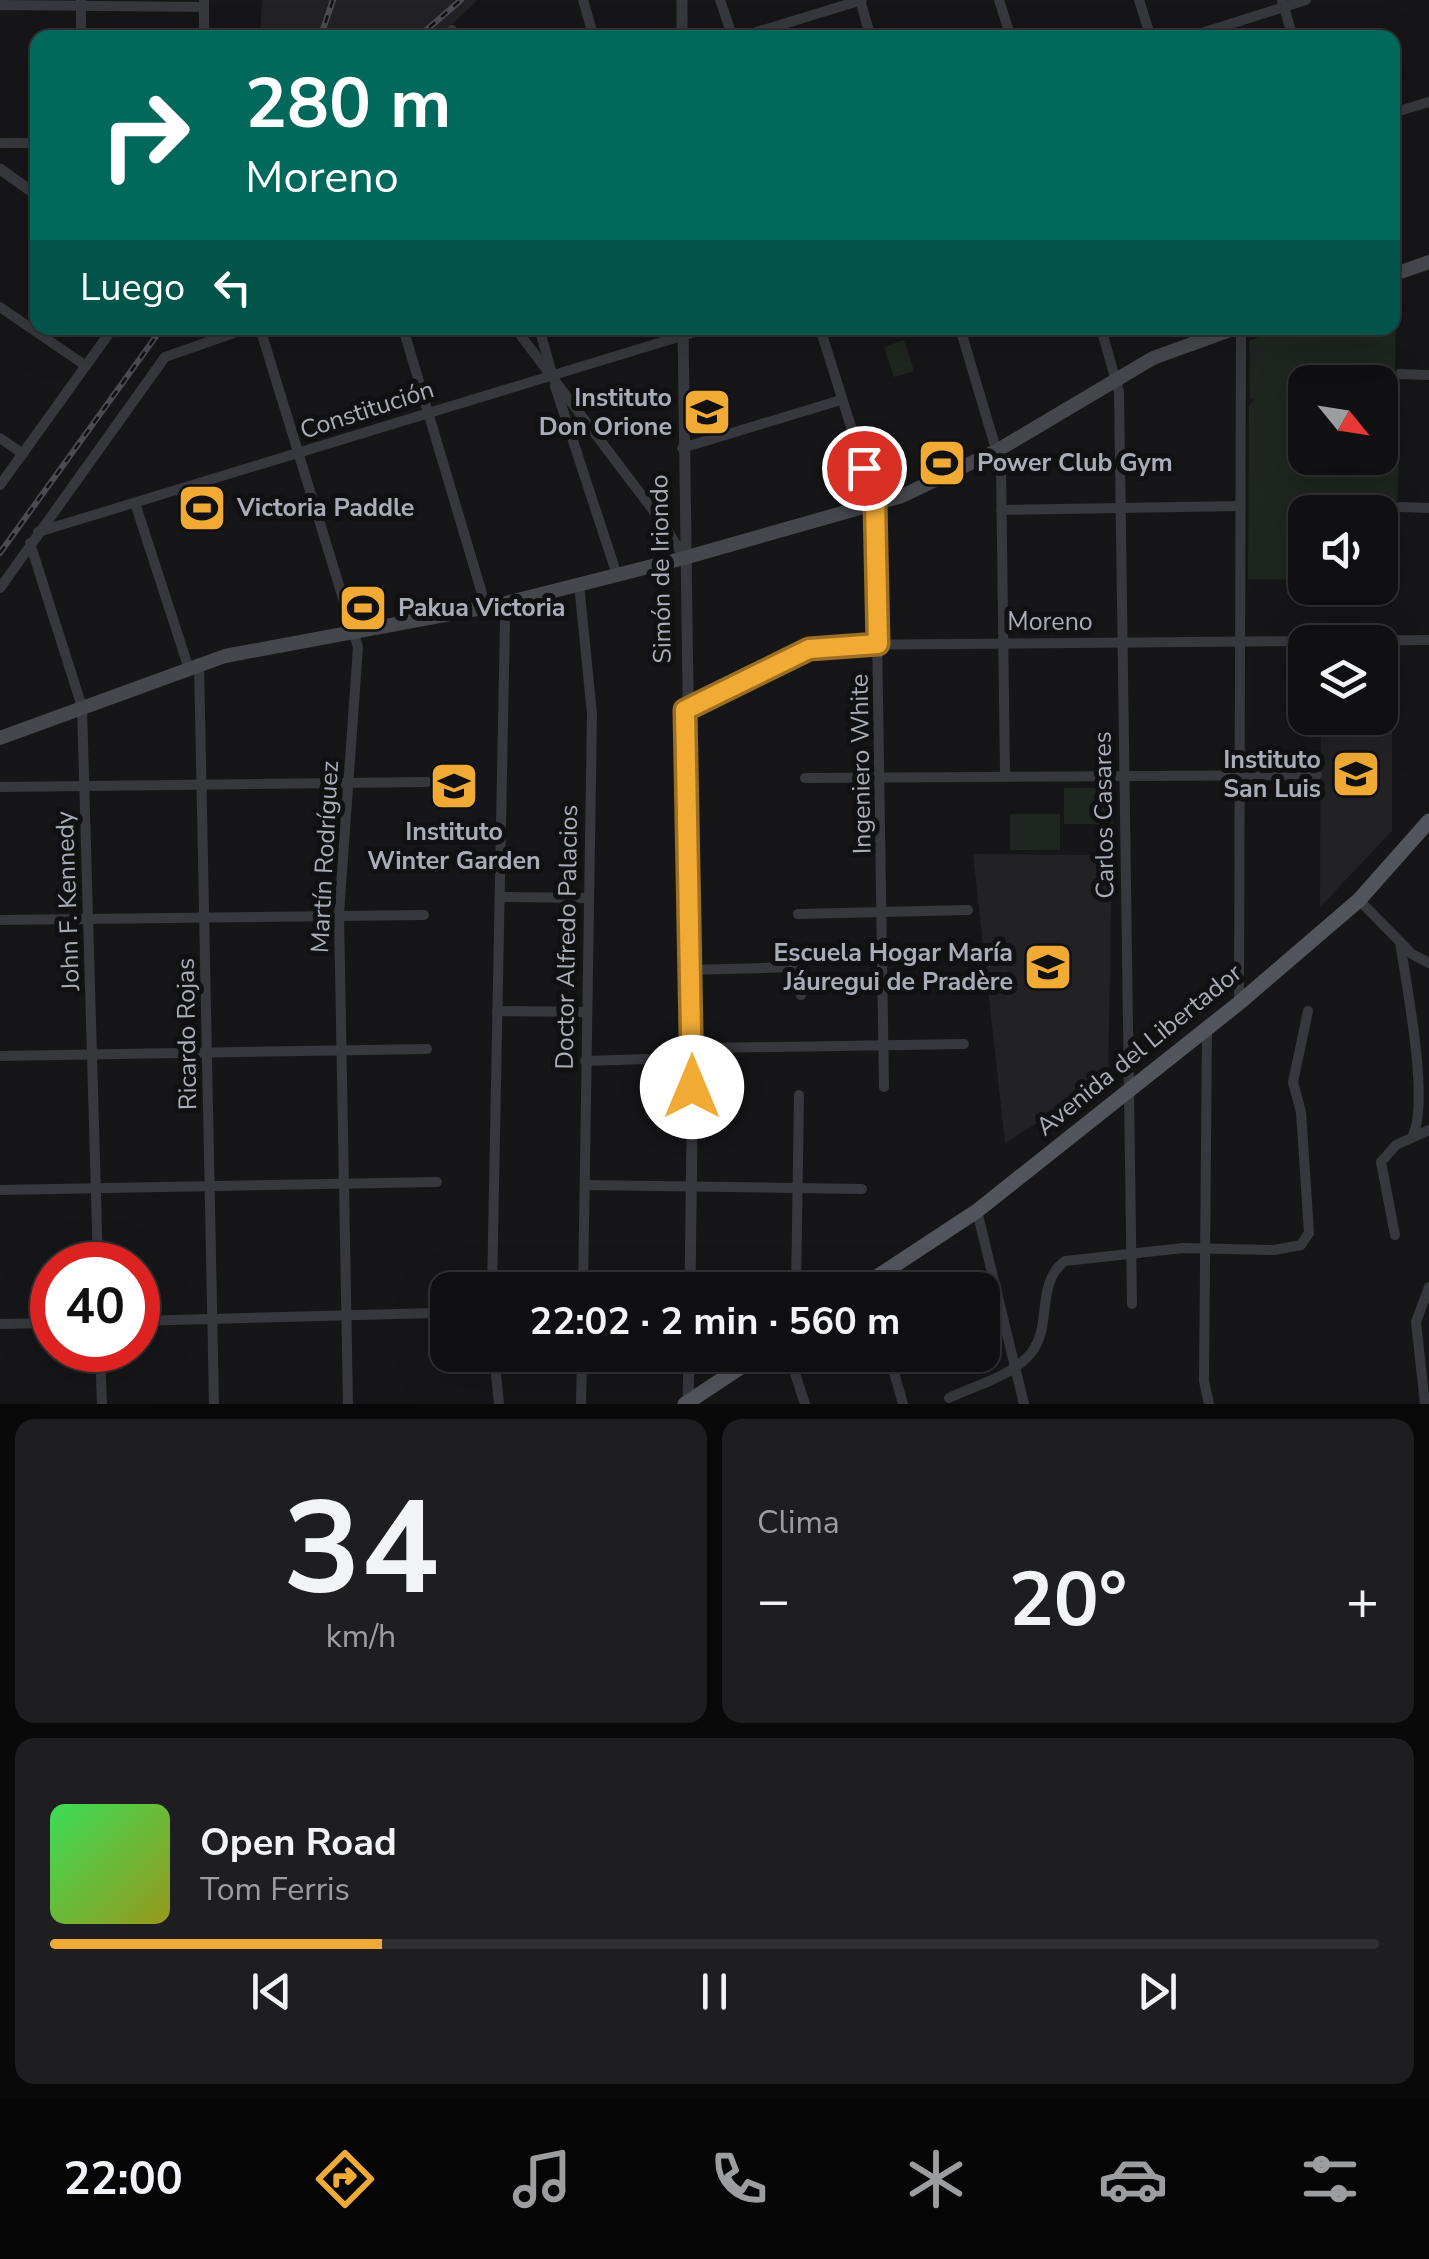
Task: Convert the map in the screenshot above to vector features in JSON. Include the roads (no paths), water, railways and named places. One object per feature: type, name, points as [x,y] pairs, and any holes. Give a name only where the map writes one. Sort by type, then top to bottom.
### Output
[{"type":"main road","points":[[1400,272],[1429,262]]},
{"type":"main road","points":[[0,738],[194,664],[492,606],[684,558],[922,489],[998,450],[1153,358],[1219,335]]},
{"type":"main road","name":"Avenida del Libertador","points":[[888,1272],[977,1210],[1239,1003],[1359,900],[1429,821]]},
{"type":"main road","points":[[687,1403],[734,1372]]},
{"type":"street","points":[[583,0],[592,30]]},
{"type":"street","points":[[682,0],[682,30]]},
{"type":"street","points":[[720,0],[732,30]]},
{"type":"street","points":[[761,30],[860,0],[869,30]]},
{"type":"street","points":[[999,0],[1008,30]]},
{"type":"street","points":[[1140,0],[1149,30]]},
{"type":"street","points":[[1208,30],[1283,3],[1306,0]]},
{"type":"street","points":[[81,30],[82,3]]},
{"type":"street","points":[[1283,3],[1291,30]]},
{"type":"street","points":[[0,6],[204,4],[204,30]]},
{"type":"street","points":[[1400,111],[1429,102]]},
{"type":"street","points":[[0,142],[30,143]]},
{"type":"street","points":[[0,169],[30,190]]},
{"type":"street","points":[[0,308],[30,328]]},
{"type":"street","points":[[40,335],[86,366]]},
{"type":"street","points":[[0,485],[108,335]]},
{"type":"street","points":[[0,588],[165,357],[228,335]]},
{"type":"street","name":"Martín Rodríguez","points":[[262,335],[356,634],[339,914],[348,1404]]},
{"type":"street","points":[[404,335],[492,606],[505,620],[492,1272]]},
{"type":"street","points":[[520,335],[665,526],[684,558]]},
{"type":"street","points":[[541,335],[617,575]]},
{"type":"street","name":"Constitución","points":[[38,532],[428,411],[552,377],[674,335]]},
{"type":"street","name":"Simón de Iriondo","points":[[683,335],[692,1054],[690,1272]]},
{"type":"street","name":"Ingeniero White","points":[[822,335],[875,503],[884,1087]]},
{"type":"street","points":[[962,335],[998,450],[1005,776]]},
{"type":"street","name":"Carlos Casares","points":[[1103,335],[1116,379],[1122,509],[1132,1304]]},
{"type":"street","points":[[1239,335],[1239,1003]]},
{"type":"street","points":[[1400,374],[1429,375]]},
{"type":"street","points":[[682,448],[841,400]]},
{"type":"street","points":[[0,438],[23,454]]},
{"type":"street","name":"Ricardo Rojas","points":[[135,503],[194,664],[202,785],[214,1404]]},
{"type":"street","points":[[1002,510],[1240,506]]},
{"type":"street","points":[[1400,507],[1429,508]]},
{"type":"street","name":"John F. Kennedy","points":[[30,543],[82,707],[97,1242]]},
{"type":"street","name":"Doctor Alfredo Palacios","points":[[579,584],[592,714],[586,898],[583,1272]]},
{"type":"street","name":"Moreno","points":[[685,710],[809,649],[878,644],[1429,640]]},
{"type":"street","points":[[805,778],[1317,775]]},
{"type":"street","points":[[0,787],[427,782]]},
{"type":"street","points":[[500,897],[586,898]]},
{"type":"street","points":[[1359,900],[1400,942],[1429,963]]},
{"type":"street","points":[[798,914],[968,910]]},
{"type":"street","points":[[0,920],[424,915]]},
{"type":"street","points":[[1400,942],[1427,1098],[1421,1124],[1413,1135]]},
{"type":"street","points":[[691,970],[794,967],[800,971],[801,995]]},
{"type":"street","points":[[497,1011],[586,1012]]},
{"type":"street","points":[[948,1398],[1015,1366],[1039,1339],[1054,1270],[1080,1257],[1204,1247],[1274,1250],[1301,1245],[1307,1238],[1304,1136],[1293,1082],[1308,1011]]},
{"type":"street","points":[[1207,1029],[1204,1381],[1208,1404]]},
{"type":"street","points":[[585,1061],[692,1054],[706,1048],[964,1044]]},
{"type":"street","points":[[0,1056],[427,1050]]},
{"type":"street","points":[[797,1272],[799,1096]]},
{"type":"street","points":[[1394,1235],[1381,1162],[1386,1152],[1429,1130]]},
{"type":"street","points":[[0,1190],[438,1182]]},
{"type":"street","points":[[584,1185],[862,1189]]},
{"type":"street","points":[[977,1210],[1024,1404]]},
{"type":"street","points":[[1425,1404],[1416,1322],[1426,1290]]},
{"type":"street","points":[[160,1321],[430,1313]]},
{"type":"street","points":[[0,1324],[30,1323]]},
{"type":"street","points":[[101,1372],[102,1404]]},
{"type":"street","points":[[496,1372],[499,1404]]},
{"type":"street","points":[[581,1404],[582,1372]]},
{"type":"street","points":[[687,1403],[688,1372]]},
{"type":"street","points":[[795,1372],[805,1404]]},
{"type":"street","points":[[894,1372],[902,1404]]},
{"type":"railway","points":[[323,30],[333,0]]},
{"type":"railway","points":[[426,30],[461,0]]},
{"type":"railway","points":[[0,553],[157,335]]},
{"type":"place","name":"Instituto Don Orione","points":[[707,412]]},
{"type":"place","name":"Power Club Gym","points":[[942,463]]},
{"type":"place","name":"Victoria Paddle","points":[[202,508]]},
{"type":"place","name":"Pakua Victoria","points":[[363,608]]},
{"type":"place","name":"Instituto San Luis","points":[[1356,774]]},
{"type":"place","name":"Instituto Winter Garden","points":[[454,786]]},
{"type":"place","name":"Escuela Hogar María Jáuregui de Pradère","points":[[1048,967]]}]
